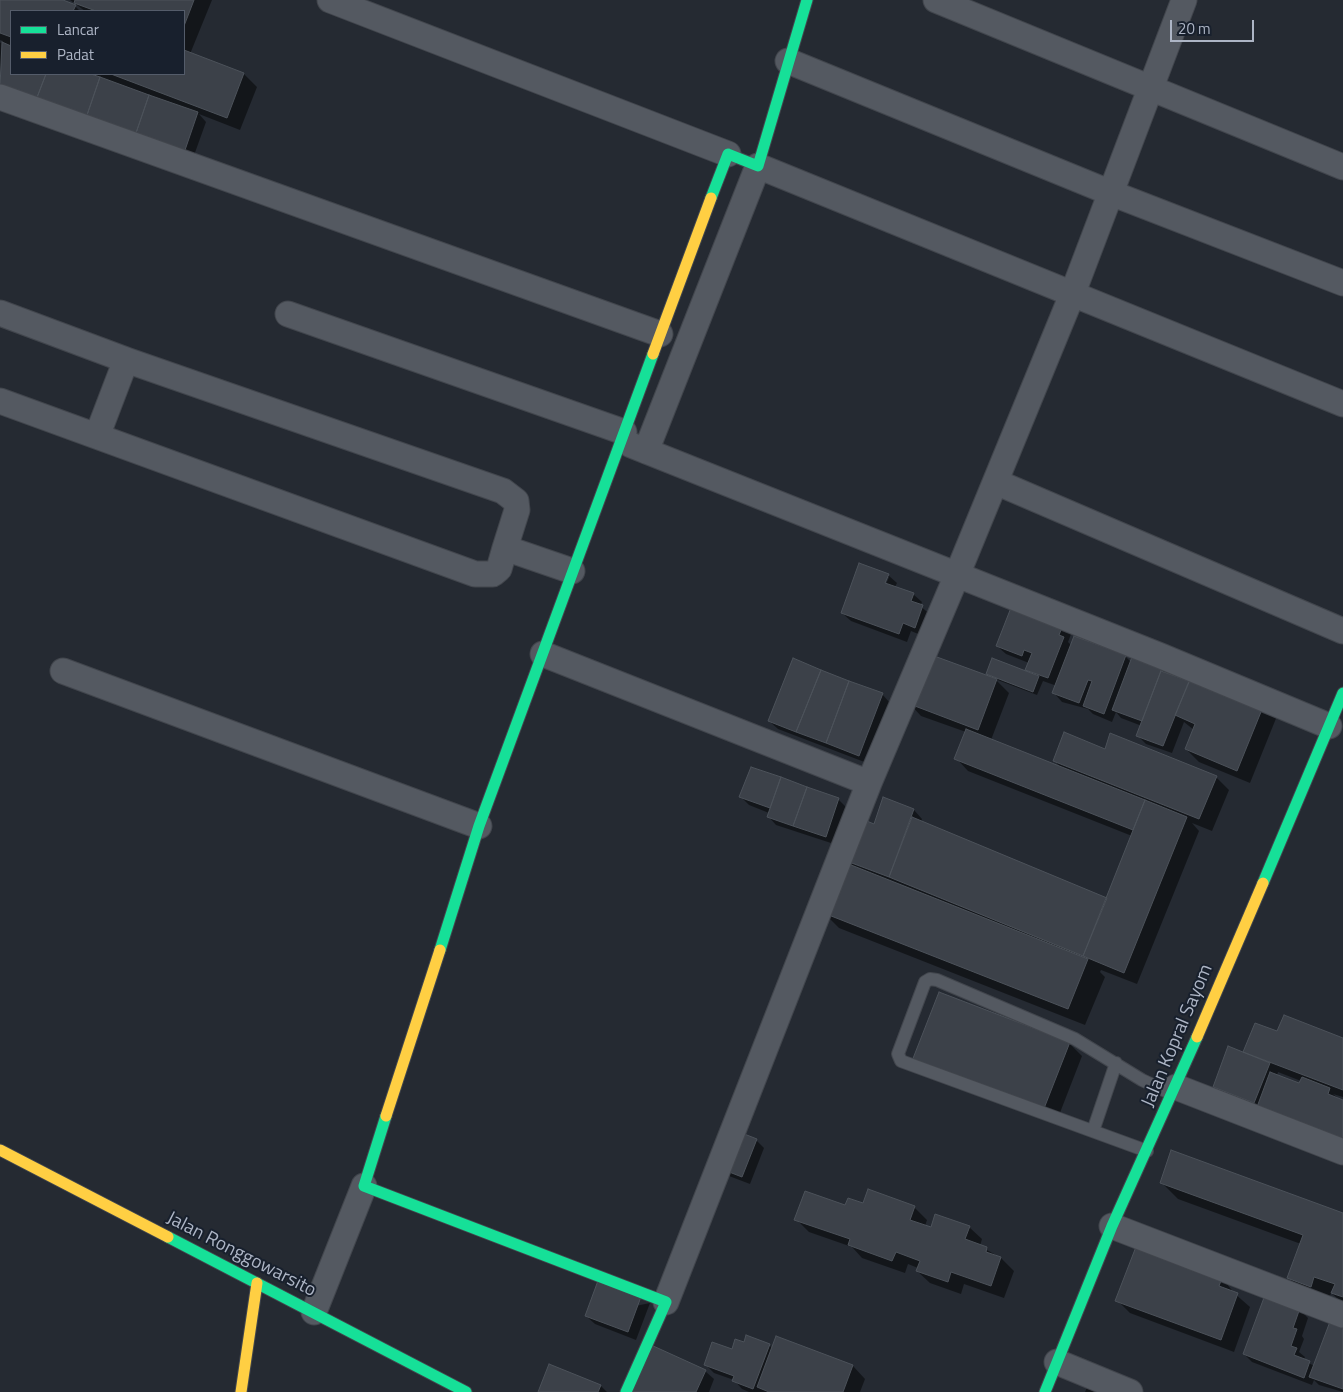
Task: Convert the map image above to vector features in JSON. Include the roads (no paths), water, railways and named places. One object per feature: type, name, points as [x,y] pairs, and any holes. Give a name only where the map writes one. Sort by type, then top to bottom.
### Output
[{"type":"street","points":[[330,0],[728,154],[1343,404]]},
{"type":"street","points":[[646,451],[758,166],[807,0]]},
{"type":"street","points":[[936,0],[1343,167]]},
{"type":"street","points":[[626,1392],[666,1302],[869,783],[996,482],[1072,295],[1184,0]]},
{"type":"street","points":[[788,61],[1111,194],[1343,283]]},
{"type":"street","points":[[0,97],[660,334]]},
{"type":"street","points":[[314,1312],[364,1186],[479,826],[728,154]]},
{"type":"street","points":[[0,313],[126,360],[503,491],[516,501],[517,510],[499,568],[494,574],[475,574],[0,402]]},
{"type":"street","points":[[288,314],[622,437],[646,451],[1329,726]]},
{"type":"street","points":[[96,436],[126,360]]},
{"type":"street","points":[[996,482],[1343,631]]},
{"type":"street","points":[[505,548],[572,571]]},
{"type":"street","points":[[543,654],[869,783]]},
{"type":"street","points":[[63,671],[479,826]]},
{"type":"street","name":"Jalan Kopral Sayom","points":[[1045,1392],[1112,1226],[1174,1091],[1343,693]]},
{"type":"street","points":[[1174,1091],[1343,1152]]},
{"type":"street","name":"Jalan Ronggowarsito","points":[[0,1150],[466,1392]]},
{"type":"street","points":[[364,1186],[666,1302]]},
{"type":"street","points":[[1112,1226],[1343,1315]]},
{"type":"street","points":[[241,1392],[257,1284]]},
{"type":"street","points":[[1057,1362],[1130,1392]]},
{"type":"lane","points":[[1146,1151],[901,1061],[898,1054],[926,982],[930,979],[1075,1039],[1142,1080],[1174,1091]]},
{"type":"lane","points":[[1093,1131],[1116,1063]]}]
